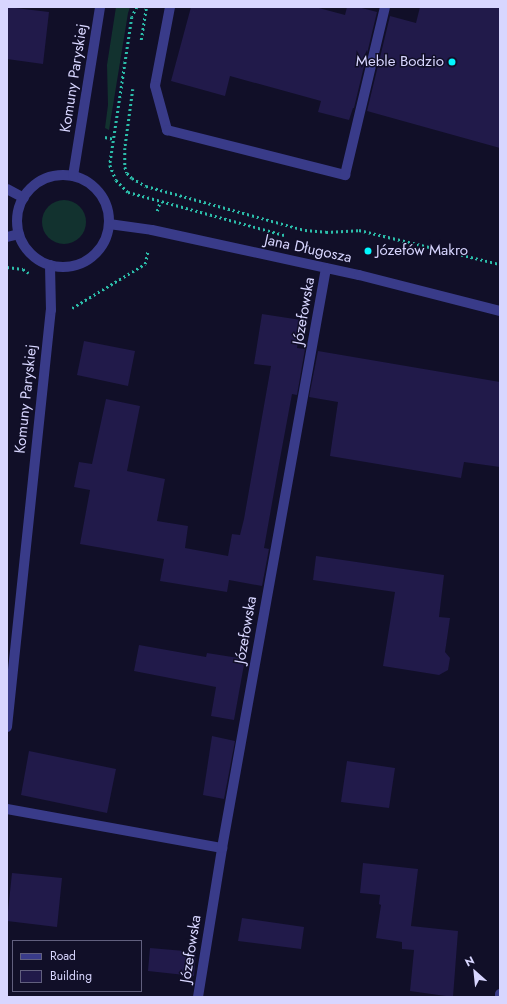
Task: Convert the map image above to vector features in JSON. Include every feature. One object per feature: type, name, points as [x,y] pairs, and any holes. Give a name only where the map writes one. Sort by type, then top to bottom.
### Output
[{"type":"street","name":"Komuny Paryskiej","points":[[73,176],[100,7]]},
{"type":"street","points":[[170,7],[155,86],[167,130],[345,176],[385,7]]},
{"type":"street","points":[[59,175],[73,176],[85,181],[96,189],[104,199],[108,211],[109,224],[106,238],[99,250],[88,259],[76,265],[50,265],[30,253],[23,244],[19,234],[17,222],[19,209],[24,198],[33,186],[45,179],[59,175]]},
{"type":"street","points":[[7,189],[24,198]]},
{"type":"street","name":"Jana Długosza","points":[[109,224],[152,230],[326,268],[500,311]]},
{"type":"street","points":[[7,237],[19,234]]},
{"type":"street","name":"Komuny Paryskiej","points":[[7,727],[50,310],[50,265]]},
{"type":"street","name":"Józefowska","points":[[198,997],[222,848],[326,268]]},
{"type":"street","points":[[7,809],[222,848]]},
{"type":"path","points":[[137,7],[132,17],[110,164],[116,180],[128,192],[290,237]]},
{"type":"path","points":[[140,45],[146,7]]},
{"type":"path","points":[[134,84],[125,148],[125,167],[127,173],[132,178],[146,186],[305,230],[326,232],[359,230],[500,264]]},
{"type":"path","points":[[105,137],[114,139]]},
{"type":"path","points":[[50,310],[67,312],[144,264],[160,202]]},
{"type":"path","points":[[7,267],[23,270],[29,273],[30,278]]},
{"type":"green space","points":[[116,7],[130,7],[109,130],[105,128],[108,105],[107,65]]},
{"type":"green space","points":[[64,200],[76,204],[82,210],[86,222],[82,234],[76,240],[64,244],[52,240],[46,234],[42,222],[46,210],[52,204]]},
{"type":"building","points":[[7,7],[49,12],[43,64],[7,59]]},
{"type":"building","points":[[191,7],[315,7],[345,15],[347,7],[358,7],[377,12],[354,108],[349,120],[318,112],[321,101],[230,76],[225,96],[171,81]]},
{"type":"building","name":"Meble Bodzio","points":[[420,7],[500,7],[500,148],[367,111],[390,16],[416,23]]},
{"type":"building","points":[[262,314],[301,320],[297,348],[305,349],[297,395],[292,394],[279,464],[264,548],[269,549],[262,586],[229,580],[227,592],[160,581],[164,559],[80,544],[90,490],[74,487],[79,462],[92,464],[106,399],[140,406],[127,471],[165,479],[157,521],[188,526],[185,548],[228,556],[232,534],[240,535],[244,519],[271,366],[254,364]]},
{"type":"building","points":[[84,341],[135,351],[128,386],[77,375]]},
{"type":"building","points":[[318,351],[500,382],[500,467],[464,462],[461,478],[330,456],[338,402],[309,397]]},
{"type":"building","points":[[316,556],[444,575],[439,617],[450,618],[445,652],[450,658],[448,670],[439,675],[383,666],[395,592],[313,580]]},
{"type":"building","points":[[139,645],[206,657],[207,653],[245,659],[234,720],[211,716],[216,687],[134,671]]},
{"type":"building","points":[[212,736],[235,741],[224,799],[203,795]]},
{"type":"building","points":[[29,751],[116,769],[107,813],[21,795]]},
{"type":"building","points":[[347,761],[395,768],[389,808],[341,802]]},
{"type":"building","points":[[363,863],[418,869],[411,926],[458,931],[453,997],[410,991],[414,950],[402,949],[402,942],[376,938],[381,905],[379,904],[380,895],[360,893]]},
{"type":"building","points":[[12,873],[62,878],[57,927],[7,921]]},
{"type":"building","points":[[242,918],[304,927],[301,949],[238,941]]},
{"type":"building","points":[[150,948],[196,952],[194,976],[148,971]]},
{"type":"place","name":"Meble Bodzio","points":[[452,62]]},
{"type":"place","name":"Józefów Makro","points":[[368,251]]}]
